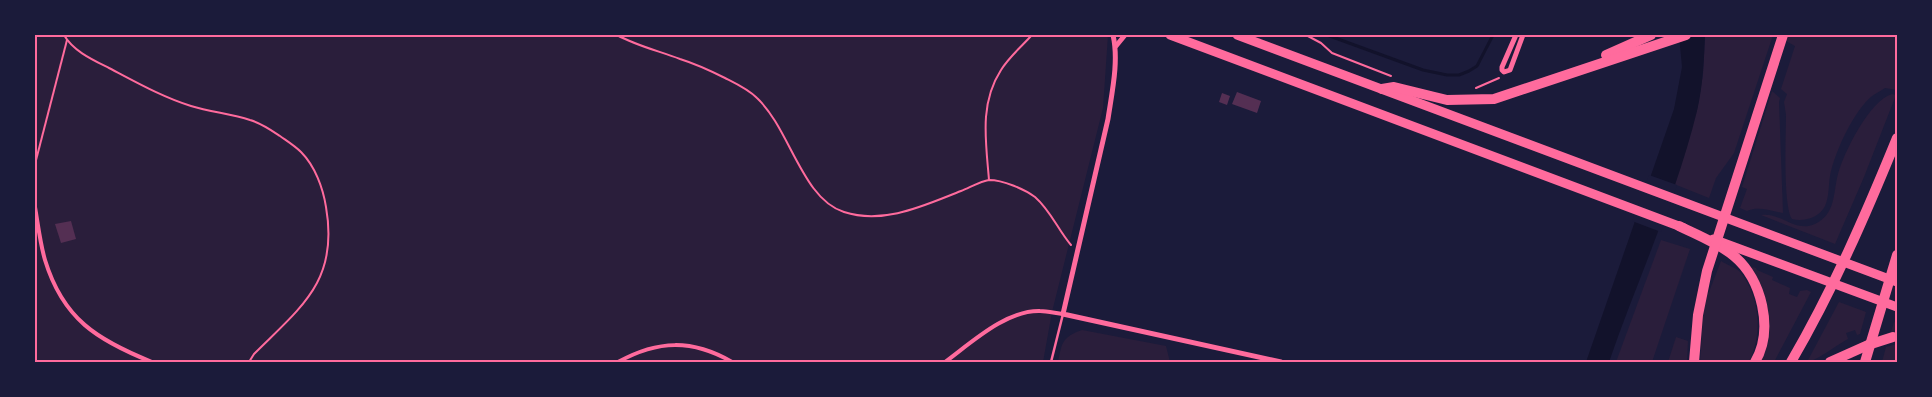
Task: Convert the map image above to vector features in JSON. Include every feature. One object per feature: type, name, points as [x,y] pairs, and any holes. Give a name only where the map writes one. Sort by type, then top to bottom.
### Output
[{"type":"highway","points":[[1382,89],[1397,88],[1442,100],[1478,100],[1513,94],[1575,70],[1651,35]]},
{"type":"highway","points":[[1575,70],[1686,35]]},
{"type":"highway","points":[[1694,362],[1698,315],[1707,271],[1783,35]]},
{"type":"highway","points":[[1792,362],[1815,320],[1851,245],[1897,138]]},
{"type":"highway","points":[[1679,226],[1734,256],[1747,270],[1758,289],[1764,307],[1764,326],[1762,342],[1755,362]]},
{"type":"highway","points":[[1866,362],[1897,255]]},
{"type":"highway","points":[[1830,362],[1868,345],[1893,337]]},
{"type":"main road","points":[[1170,35],[1897,307]]},
{"type":"main road","points":[[1237,35],[1897,282]]},
{"type":"street","points":[[1063,314],[1109,112],[1116,46],[1114,35]]},
{"type":"street","points":[[1116,46],[1125,35]]},
{"type":"street","points":[[1516,35],[1502,67],[1504,72],[1510,70],[1523,35]]},
{"type":"street","points":[[35,207],[45,259],[57,290],[73,315],[92,332],[124,351],[152,362]]},
{"type":"street","points":[[945,362],[989,329],[1019,314],[1040,311],[1063,314],[1281,362]]},
{"type":"street","points":[[618,362],[650,348],[683,344],[699,347],[721,355],[732,362]]},
{"type":"lane","points":[[1051,362],[1063,314]]},
{"type":"path","points":[[64,35],[66,40],[85,56],[166,97],[193,107],[252,120],[272,130],[302,152],[317,175],[324,194],[329,222],[328,247],[324,268],[315,289],[303,306],[254,354],[249,362]]},
{"type":"path","points":[[616,35],[640,46],[698,66],[740,85],[753,94],[766,107],[779,125],[806,178],[817,194],[828,205],[838,210],[860,215],[889,215],[913,210],[988,180],[1012,186],[1035,198],[1049,212],[1070,244],[1078,248]]},
{"type":"path","points":[[988,180],[985,112],[990,94],[1002,68],[1032,35]]},
{"type":"path","points":[[1306,35],[1321,43],[1332,53],[1393,77]]},
{"type":"path","points":[[35,164],[66,40]]},
{"type":"path","points":[[1474,90],[1493,80]]},
{"type":"shaded area","points":[[35,35],[1108,35],[1103,108],[1052,312],[1043,362],[35,362]]},
{"type":"shaded area","points":[[1679,35],[1705,35],[1701,92],[1688,143],[1668,206],[1609,362],[1586,362],[1674,109],[1682,67]]},
{"type":"shaded area","points":[[1705,35],[1773,35],[1734,153],[1716,178],[1709,198],[1674,184],[1697,110],[1703,74]]},
{"type":"shaded area","points":[[1788,35],[1897,35],[1897,90],[1885,88],[1872,96],[1859,111],[1847,130],[1834,162],[1825,206],[1819,214],[1801,220],[1792,219],[1787,200],[1786,115],[1784,102],[1787,94],[1781,89],[1795,46],[1786,41]]},
{"type":"shaded area","points":[[1772,91],[1780,98],[1783,213],[1760,209],[1747,211],[1740,208],[1747,189],[1742,187]]},
{"type":"shaded area","points":[[1892,94],[1896,95],[1835,244],[1761,215],[1775,216],[1801,226],[1815,224],[1822,220],[1830,209],[1841,164],[1859,128],[1875,106]]},
{"type":"shaded area","points":[[1661,240],[1690,249],[1652,362],[1616,362]]},
{"type":"shaded area","points":[[1721,261],[1741,273],[1756,305],[1758,328],[1749,362],[1700,362],[1703,316],[1707,294]]},
{"type":"shaded area","points":[[1753,267],[1773,277],[1772,280],[1790,288],[1789,294],[1797,297],[1800,291],[1807,290],[1811,292],[1774,362],[1761,362],[1768,337],[1769,325],[1763,291],[1751,268]]},
{"type":"shaded area","points":[[1839,302],[1866,312],[1860,334],[1857,335],[1855,330],[1846,333],[1848,339],[1821,356],[1807,362]]},
{"type":"shaded area","points":[[1894,322],[1897,323],[1897,344],[1891,332]]},
{"type":"shaded area","points":[[1082,330],[1166,346],[1170,362],[1058,362],[1067,338]]},
{"type":"shaded area","points":[[1676,337],[1688,341],[1687,362],[1668,362]]},
{"type":"shaded area","points":[[1897,344],[1897,362],[1882,362],[1886,347]]},
{"type":"pier","points":[[1649,175],[1677,185],[1661,232],[1632,221]]},
{"type":"building","points":[[1237,92],[1261,101],[1257,113],[1232,104]]},
{"type":"building","points":[[1222,93],[1230,96],[1227,105],[1219,102]]},
{"type":"building","points":[[71,221],[76,239],[61,243],[55,224]]},
{"type":"waterway","points":[[1327,35],[1423,70],[1447,75],[1459,75],[1477,66],[1493,35]]}]
